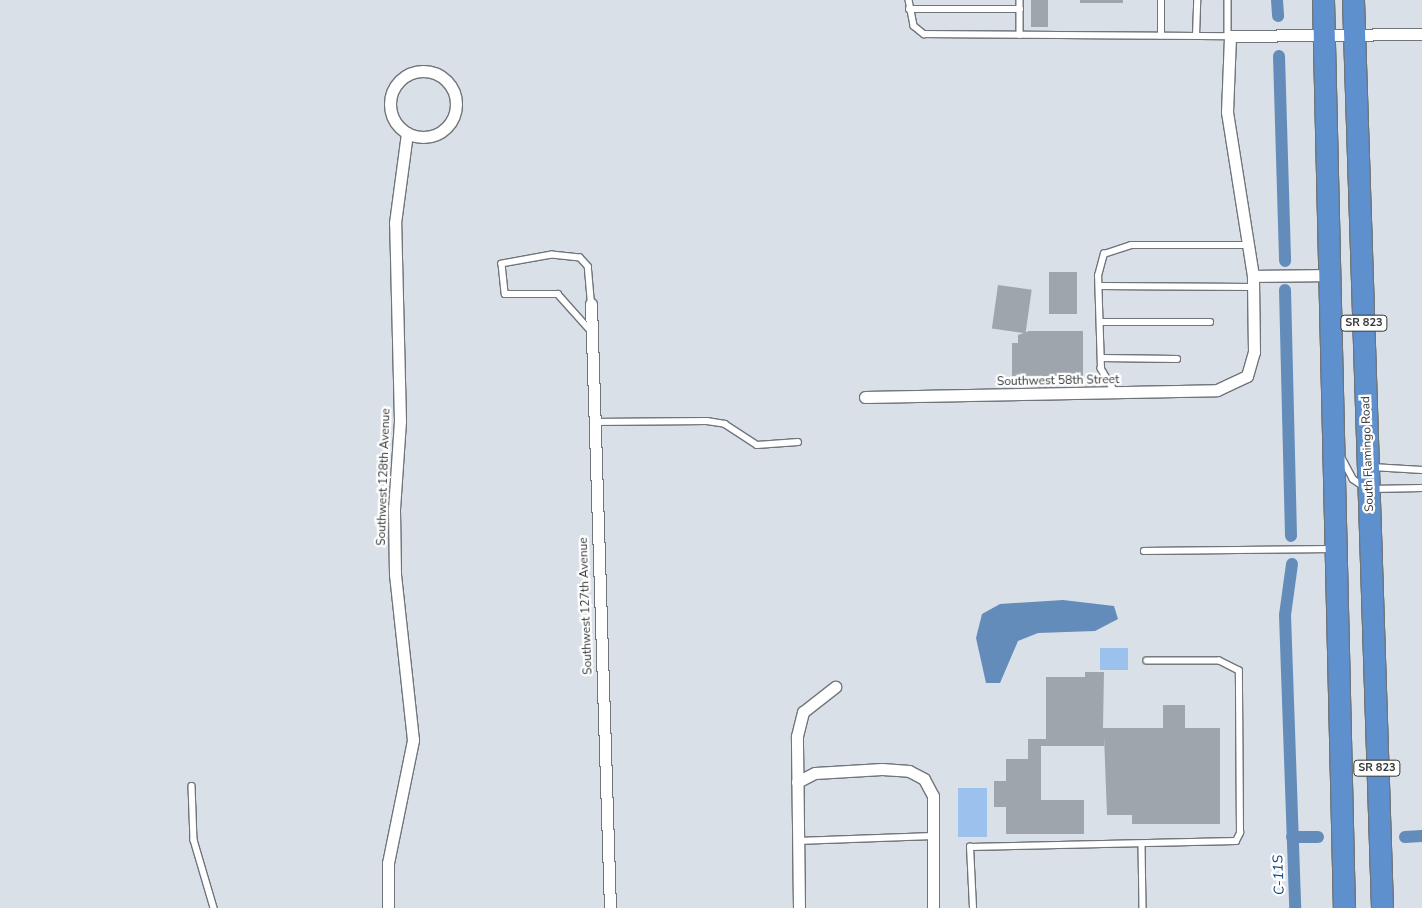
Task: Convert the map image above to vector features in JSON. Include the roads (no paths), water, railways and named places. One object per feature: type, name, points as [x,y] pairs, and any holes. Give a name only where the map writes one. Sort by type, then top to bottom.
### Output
[{"type":"highway","name":"SR 823","points":[[1323,0],[1335,440],[1344,908]]},
{"type":"highway","name":"South Flamingo Road","points":[[1354,0],[1382,908]]},
{"type":"street","points":[[1330,275],[1253,282],[1250,245],[1227,112],[1229,36],[1324,37],[1422,34]]},
{"type":"street","points":[[422,70],[443,77],[456,95],[454,117],[434,135],[407,134],[390,111],[397,83],[422,70]]},
{"type":"street","name":"Southwest 128th Avenue","points":[[388,908],[388,863],[413,740],[395,574],[394,509],[400,421],[395,222],[407,134]]},
{"type":"street","name":"Southwest 58th Street","points":[[865,397],[1118,394],[1217,390],[1247,376],[1254,352],[1253,282]]},
{"type":"street","name":"Southwest 127th Avenue","points":[[591,304],[593,422],[610,908]]},
{"type":"street","points":[[799,908],[797,736],[803,712],[834,687]]},
{"type":"street","points":[[797,782],[815,773],[909,771],[924,780],[933,796],[933,908]]},
{"type":"lane","points":[[909,0],[914,26],[924,34],[1229,36],[1228,0]]},
{"type":"lane","points":[[1020,0],[1020,35]]},
{"type":"lane","points":[[1161,0],[1161,36]]},
{"type":"lane","points":[[1196,36],[1197,0]]},
{"type":"lane","points":[[910,8],[1020,9]]},
{"type":"lane","points":[[1118,394],[1105,380],[1101,358],[1099,286],[1104,254],[1118,246],[1250,245]]},
{"type":"lane","points":[[591,304],[588,267],[580,258],[552,255],[502,264],[505,294],[558,294],[582,326],[592,331]]},
{"type":"lane","points":[[1099,286],[1253,282]]},
{"type":"lane","points":[[1100,322],[1210,322]]},
{"type":"lane","points":[[1101,358],[1176,359]]},
{"type":"lane","points":[[593,422],[707,421],[726,424],[757,444],[798,442]]},
{"type":"lane","points":[[1335,440],[1353,479],[1369,489],[1422,488]]},
{"type":"lane","points":[[1368,467],[1422,470]]},
{"type":"lane","points":[[1144,551],[1336,548]]},
{"type":"lane","points":[[972,908],[970,847],[1230,844],[1240,833],[1239,671],[1219,661],[1146,661]]},
{"type":"lane","points":[[192,786],[194,840],[214,908]]},
{"type":"lane","points":[[798,841],[933,836]]},
{"type":"lane","points":[[1142,845],[1143,908]]},
{"type":"waterway","points":[[1277,0],[1278,16]]},
{"type":"waterway","points":[[1279,56],[1285,261]]},
{"type":"waterway","points":[[1285,290],[1291,536]]},
{"type":"waterway","points":[[1292,564],[1285,615],[1295,908]]},
{"type":"waterway","name":"C-11S","points":[[1405,837],[1422,836]]},
{"type":"waterway","name":"C-11S","points":[[1292,837],[1318,837]]}]
